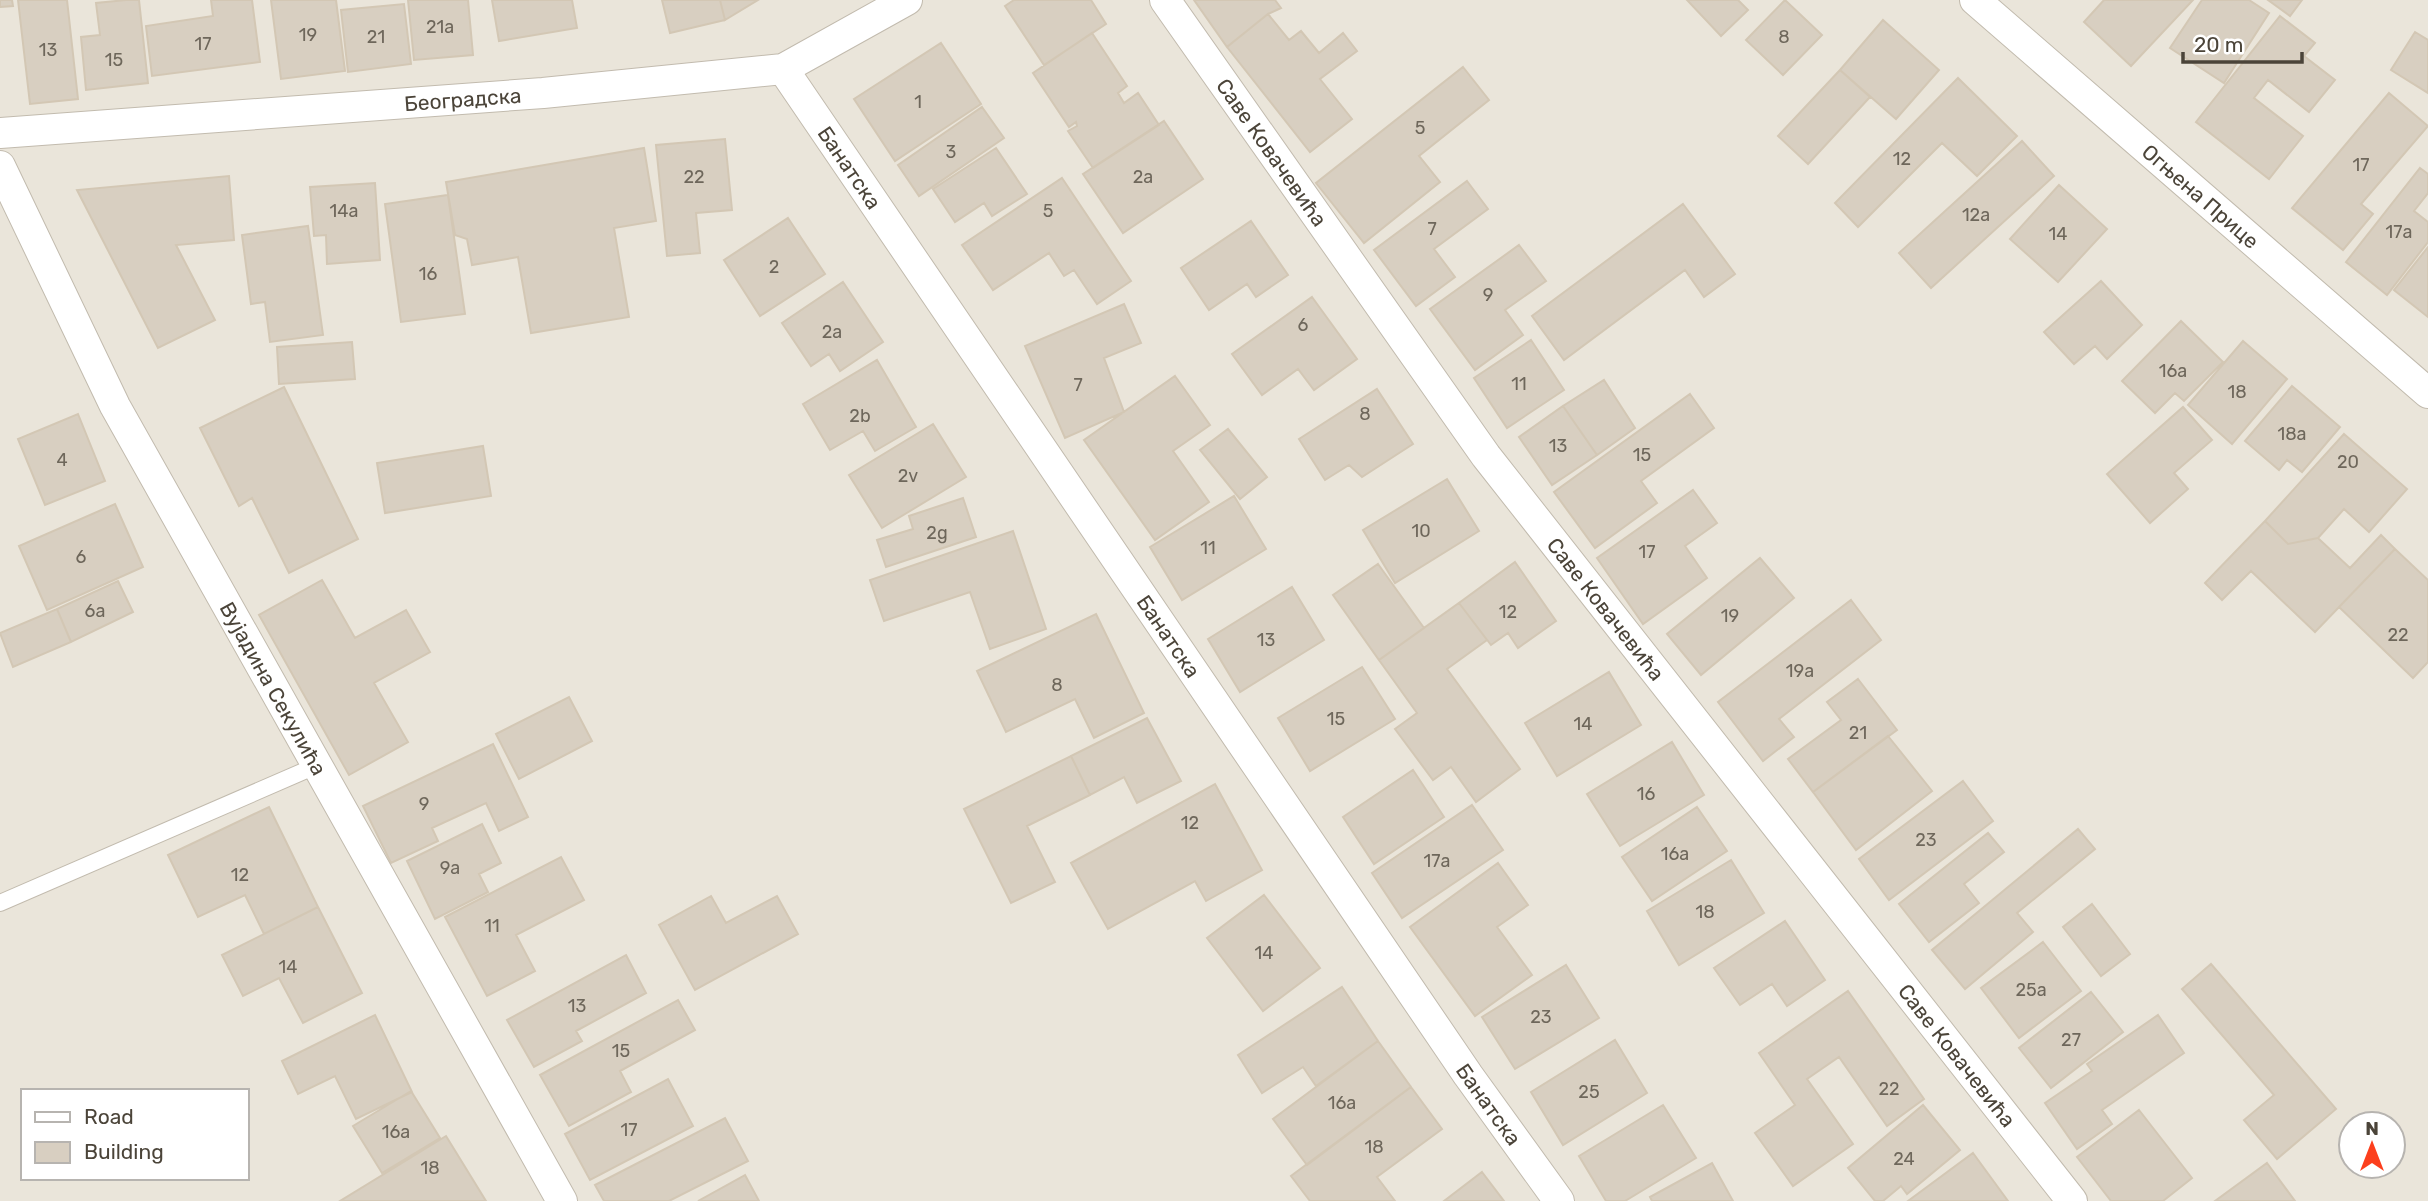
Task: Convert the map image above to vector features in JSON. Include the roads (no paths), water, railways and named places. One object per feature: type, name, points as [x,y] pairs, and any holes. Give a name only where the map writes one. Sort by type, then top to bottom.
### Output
[{"type":"street","name":"Београдска","points":[[0,133],[543,93],[783,69],[907,0]]},
{"type":"street","name":"Саве Ковачевића","points":[[1165,0],[1486,456],[2072,1201]]},
{"type":"street","name":"Огњена Прице","points":[[1975,0],[2428,393]]},
{"type":"street","name":"Банатска","points":[[783,69],[1468,1075],[1559,1201]]},
{"type":"street","name":"Вујадина Секулића","points":[[0,166],[115,406],[562,1201]]},
{"type":"lane","points":[[0,903],[318,765]]}]
